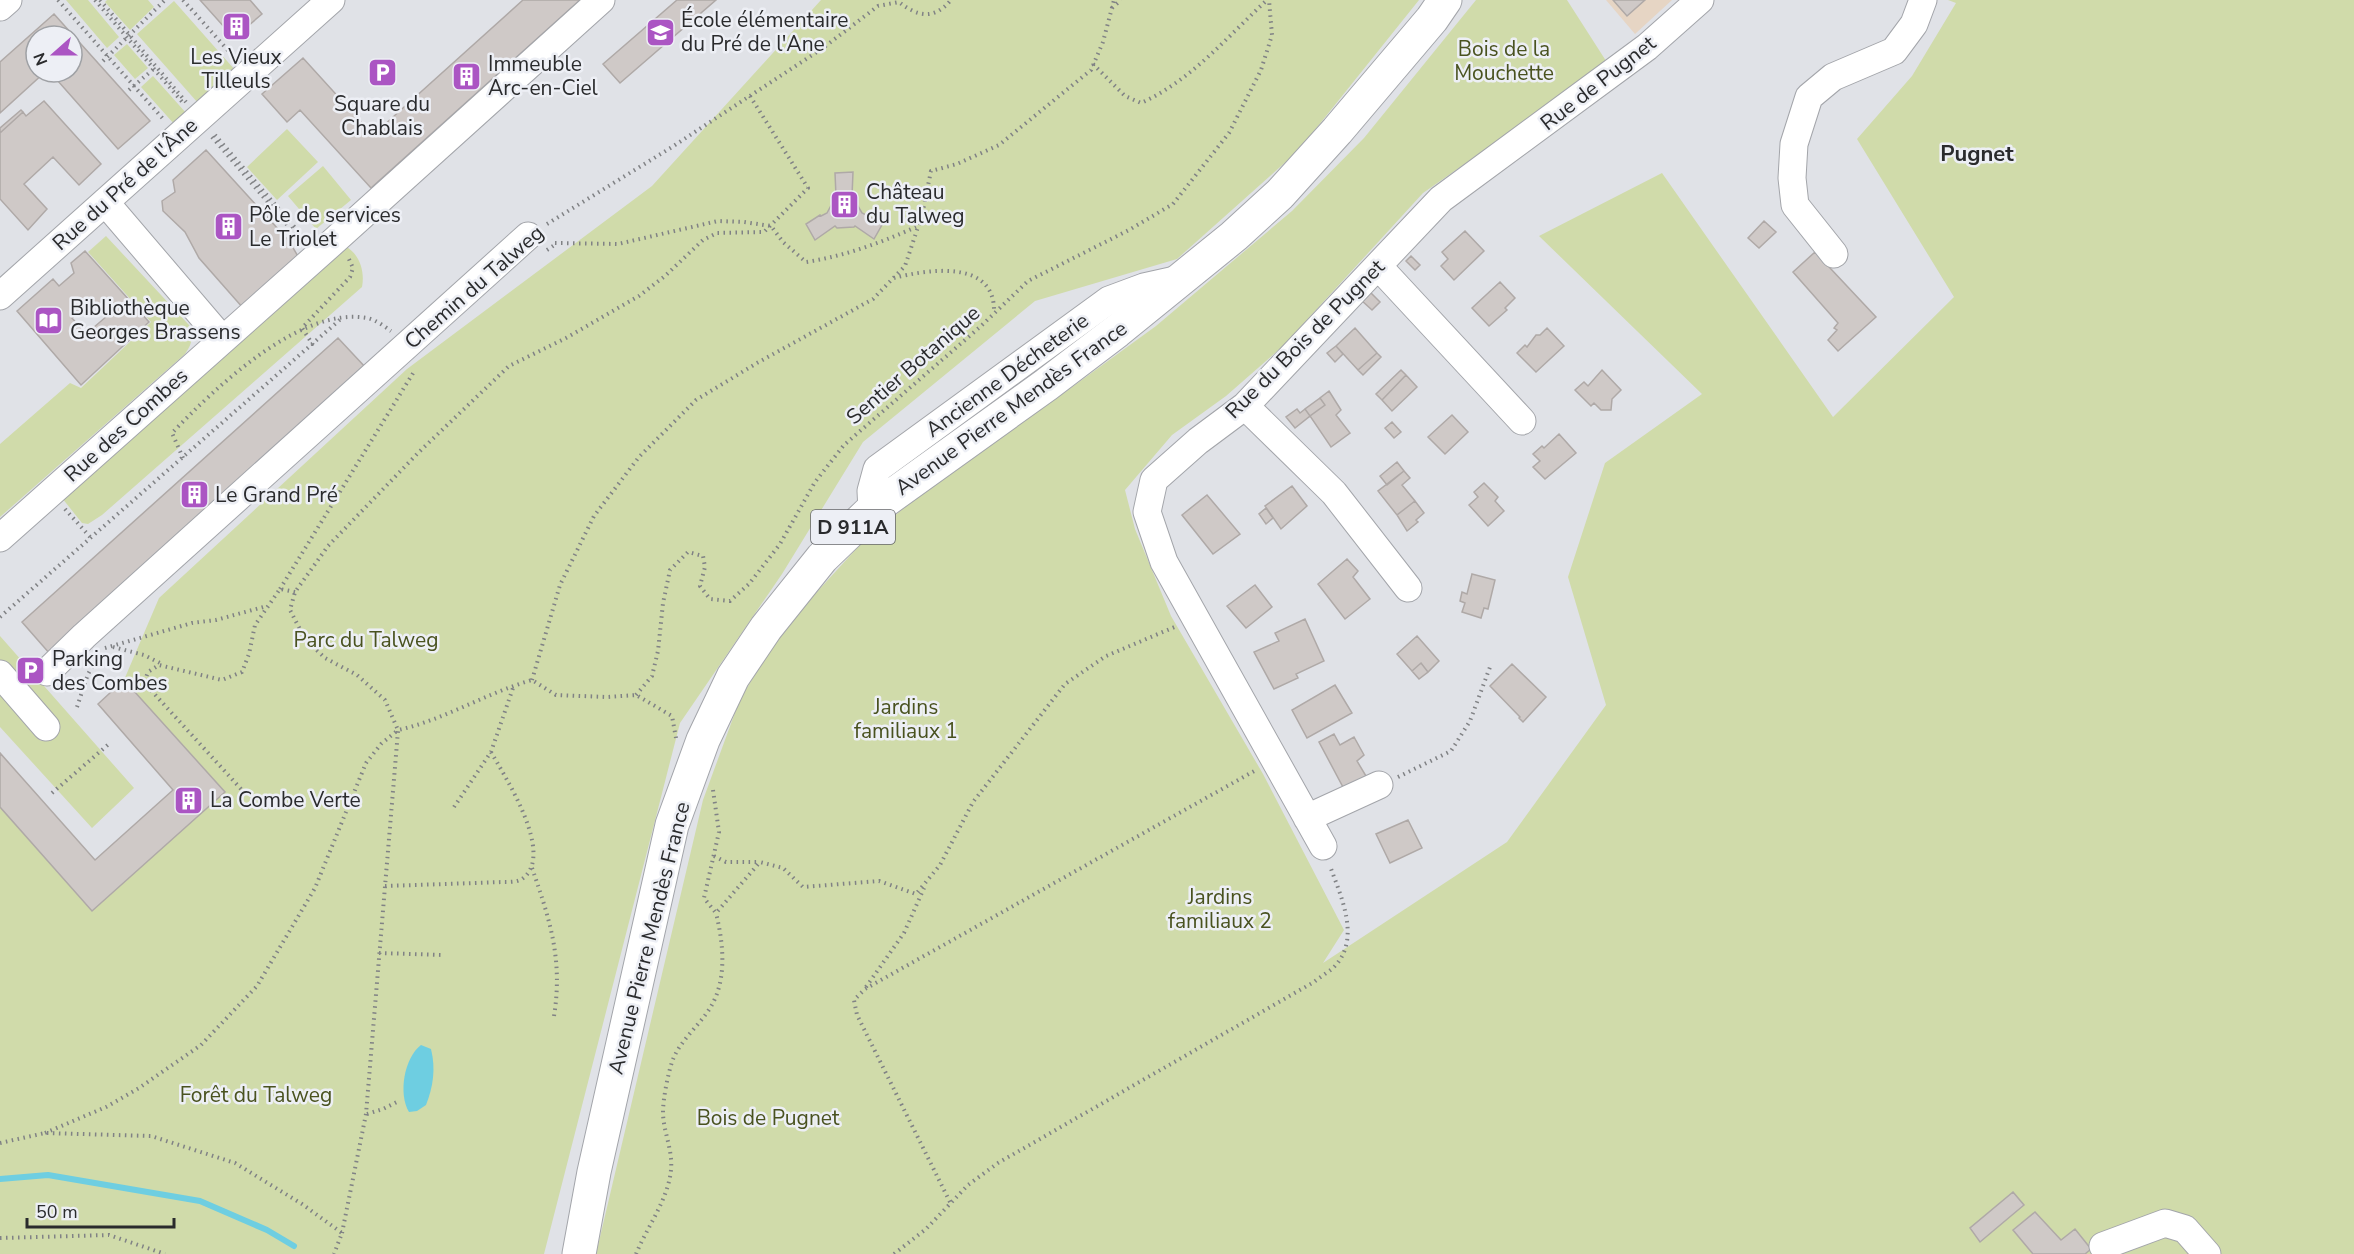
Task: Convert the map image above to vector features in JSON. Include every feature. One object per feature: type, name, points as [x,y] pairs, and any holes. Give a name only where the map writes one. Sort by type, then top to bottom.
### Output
[{"type":"main road","name":"Avenue Pierre Mendès France","points":[[1390,68],[1413,18],[1425,0]]},
{"type":"main road","name":"Avenue Pierre Mendès France","points":[[579,1254],[594,1172],[672,825],[703,740],[733,677],[766,628],[822,558],[872,510],[1046,385],[1234,236],[1280,194],[1432,19],[1445,0]]},
{"type":"main road","points":[[1390,68],[1444,29],[1463,0]]},
{"type":"main road","name":"Avenue Pierre Mendès France","points":[[561,1254],[594,1172]]},
{"type":"street","points":[[0,7],[8,0]]},
{"type":"street","name":"Rue du Pré de l'Âne","points":[[0,296],[331,0]]},
{"type":"street","name":"Rue des Combes","points":[[0,538],[601,0]]},
{"type":"street","name":"Rue de Pugnet","points":[[1492,164],[1647,47],[1700,0]]},
{"type":"street","points":[[1834,254],[1795,205],[1792,178],[1794,144],[1809,97],[1833,77],[1894,51],[1914,24],[1923,0]]},
{"type":"street","name":"Rue du Bois de Pugnet","points":[[1323,846],[1164,562],[1147,512],[1154,480],[1198,441],[1245,406],[1441,199],[1492,164]]},
{"type":"street","points":[[105,202],[222,339]]},
{"type":"street","name":"Chemin du Talweg","points":[[47,672],[84,636],[528,236]]},
{"type":"street","points":[[1378,266],[1522,421]]},
{"type":"street","points":[[1245,406],[1334,493],[1408,588]]},
{"type":"street","points":[[0,674],[46,727]]},
{"type":"street","points":[[1307,818],[1379,785]]},
{"type":"street","points":[[2103,1246],[2165,1223],[2186,1229],[2207,1254]]},
{"type":"path","points":[[58,0],[179,136]]},
{"type":"path","points":[[103,61],[165,0]]},
{"type":"path","points":[[183,0],[237,59]]},
{"type":"path","name":"Chemin du Talweg","points":[[528,236],[824,48],[878,6],[899,2],[912,12],[931,14],[944,8],[951,0]]},
{"type":"path","points":[[532,680],[560,585],[594,516],[639,457],[696,400],[757,363],[873,299],[905,266],[916,227],[922,215],[931,171],[957,164],[999,145],[1090,70],[1103,42],[1114,0]]},
{"type":"path","points":[[1112,8],[1121,0]]},
{"type":"path","points":[[1093,64],[1125,96],[1141,103],[1162,94],[1187,76],[1268,0]]},
{"type":"path","name":"Sentier Botanique","points":[[636,695],[652,675],[658,651],[663,603],[670,570],[688,552],[703,556],[705,567],[700,586],[710,599],[730,601],[749,584],[780,544],[815,483],[844,445],[994,314],[1028,281],[1129,230],[1173,204],[1229,132],[1261,70],[1272,35],[1268,0]]},
{"type":"path","points":[[102,1],[156,67],[322,252],[345,254],[353,268],[350,277],[302,328],[229,379],[172,433],[183,458]]},
{"type":"path","points":[[129,90],[156,67]]},
{"type":"path","points":[[334,1254],[342,1233],[366,1114],[398,730],[385,700],[357,675],[325,658],[305,639],[290,609],[295,592],[328,546],[419,452],[509,366],[566,338],[639,296],[665,276],[703,240],[717,233],[764,232],[808,188],[750,96]]},
{"type":"path","points":[[528,236],[556,244],[618,244],[718,221],[744,222],[771,226],[783,242],[806,262],[836,258],[870,247],[916,227]]},
{"type":"path","points":[[894,278],[927,271],[964,273],[981,279],[989,288],[994,301],[994,314]]},
{"type":"path","points":[[302,328],[344,317],[369,319],[383,326]]},
{"type":"path","points":[[0,617],[344,317]]},
{"type":"path","points":[[302,328],[313,345]]},
{"type":"path","points":[[241,789],[149,688],[145,680],[148,672],[159,665],[222,680],[242,672],[249,654],[255,625],[280,589],[418,365]]},
{"type":"path","points":[[51,493],[91,538]]},
{"type":"path","points":[[280,589],[295,592]]},
{"type":"path","points":[[77,706],[88,674],[102,649],[192,623],[216,620],[267,606]]},
{"type":"path","points":[[714,856],[726,862],[760,862],[783,868],[803,887],[879,881],[916,894],[940,865],[973,802],[1065,684],[1106,656],[1167,629],[1198,620]]},
{"type":"path","points":[[112,646],[144,655],[166,666]]},
{"type":"path","points":[[1379,785],[1451,751],[1470,721],[1490,667]]},
{"type":"path","points":[[0,1143],[45,1133],[106,1107],[139,1088],[201,1045],[256,986],[315,888],[366,763],[381,744],[398,730],[415,726],[514,685],[532,680],[556,695],[607,697],[636,695],[672,716],[676,741]]},
{"type":"path","points":[[454,807],[491,752],[514,685]]},
{"type":"path","points":[[52,794],[110,743]]},
{"type":"path","points":[[385,886],[520,880],[530,871],[534,853],[524,810],[491,752]]},
{"type":"path","points":[[865,989],[1275,759]]},
{"type":"path","points":[[636,1254],[666,1194],[671,1170],[669,1142],[663,1112],[672,1061],[707,1012],[717,993],[722,972],[722,938],[716,913],[704,898],[719,832],[712,782]]},
{"type":"path","points":[[894,1254],[926,1229],[968,1185],[998,1163],[1314,982],[1334,967],[1347,940],[1348,915],[1323,846]]},
{"type":"path","points":[[716,913],[760,862]]},
{"type":"path","points":[[531,865],[554,940],[558,964],[558,992],[554,1016]]},
{"type":"path","points":[[925,884],[904,933],[865,989],[854,1000],[857,1016],[950,1202]]},
{"type":"path","points":[[379,953],[443,955]]},
{"type":"path","points":[[366,1114],[399,1101]]},
{"type":"path","points":[[45,1133],[151,1136],[235,1163],[302,1204],[342,1233]]},
{"type":"path","points":[[0,1238],[109,1235],[165,1254]]},
{"type":"shaded area","points":[[1606,0],[1672,0],[1635,34]]},
{"type":"green space","points":[[66,0],[88,0],[119,37],[107,48]]},
{"type":"green space","points":[[107,0],[148,0],[154,7],[130,30],[105,2]]},
{"type":"green space","points":[[821,0],[1419,0],[1298,151],[1177,259],[1035,301],[863,442],[782,574],[680,723],[544,1254],[0,1254],[0,807],[93,910],[224,792],[124,680],[159,598],[407,369],[652,186]]},
{"type":"green space","points":[[1476,0],[1567,0],[1608,64],[1423,193],[1283,346],[1226,396],[1172,435],[1125,490],[1135,529],[1171,616],[1263,774],[1344,930],[1323,963],[1507,842],[1606,705],[1568,577],[1605,463],[1702,394],[1539,236],[1662,173],[1833,417],[1954,297],[1857,139],[1912,76],[1956,3],[1948,0],[2354,0],[2354,1254],[596,1254],[703,800],[740,699],[783,629],[858,547],[947,471],[1068,390],[1156,326],[1292,211],[1364,138]]},
{"type":"green space","points":[[174,1],[235,70],[198,103],[137,34]]},
{"type":"green space","points":[[127,44],[148,68],[135,79],[114,55]]},
{"type":"green space","points":[[153,76],[187,114],[175,125],[141,87]]},
{"type":"green space","points":[[287,129],[318,162],[277,200],[247,167]]},
{"type":"green space","points":[[323,166],[351,200],[316,229],[288,196]]},
{"type":"green space","points":[[106,236],[189,325],[192,337],[190,347],[185,354],[0,517],[0,444],[70,383],[81,388],[151,322],[88,252]]},
{"type":"green space","points":[[345,246],[358,259],[363,275],[362,287],[102,515],[88,524],[82,523],[62,498]]},
{"type":"green space","points":[[0,636],[134,788],[92,828],[0,727],[0,694],[41,741],[58,728],[0,664]]},
{"type":"water","points":[[421,1045],[431,1049],[432,1085],[426,1105],[417,1111],[409,1112],[404,1096],[404,1077],[410,1058]]},
{"type":"building","name":"Les Vieux Tilleuls","points":[[200,0],[250,0],[262,14],[234,38]]},
{"type":"building","name":"Immeuble Arc-en-Ciel","points":[[523,0],[580,0],[371,188],[300,110],[287,122],[262,94],[303,58],[373,135]]},
{"type":"building","name":"École élémentaire du Pré de l'Ane","points":[[677,0],[716,0],[620,83],[603,64]]},
{"type":"building","points":[[1613,0],[1645,0],[1627,16]]},
{"type":"building","points":[[54,14],[63,24],[43,24]]},
{"type":"building","points":[[24,41],[24,84],[32,84],[0,113],[0,62]]},
{"type":"building","points":[[84,47],[150,121],[118,149],[61,84],[84,84]]},
{"type":"building","points":[[44,101],[101,164],[79,185],[53,157],[24,184],[47,209],[28,230],[0,199],[0,133],[23,112],[26,116]]},
{"type":"building","points":[[21,110],[23,112],[0,133],[0,128]]},
{"type":"building","name":"Pôle de services Le Triolet","points":[[206,150],[289,241],[299,258],[243,308],[199,258],[185,232],[163,211],[162,201],[175,192],[173,180]]},
{"type":"building","name":"Château du Talweg","points":[[853,172],[852,196],[862,213],[883,223],[874,239],[855,226],[837,228],[835,226],[815,240],[806,224],[827,213],[836,196],[835,173]]},
{"type":"building","points":[[1764,221],[1776,232],[1759,248],[1748,238]]},
{"type":"building","points":[[1465,231],[1484,251],[1454,280],[1441,266],[1448,259],[1442,252]]},
{"type":"building","name":"Bibliothèque Georges Brassens","points":[[85,251],[149,322],[81,385],[17,311],[53,279],[59,286],[74,273],[71,263]],"holes":[[[93,300],[107,316],[86,334],[72,318]]]},
{"type":"building","points":[[1815,252],[1876,317],[1838,351],[1828,340],[1837,330],[1834,328],[1838,323],[1793,272]]},
{"type":"building","points":[[1411,256],[1420,265],[1415,270],[1406,261]]},
{"type":"building","points":[[1500,282],[1515,298],[1505,308],[1507,310],[1489,326],[1472,308]]},
{"type":"building","points":[[1369,291],[1380,302],[1372,310],[1360,299]]},
{"type":"building","points":[[1355,328],[1377,353],[1358,370],[1336,346]]},
{"type":"building","points":[[1547,328],[1564,346],[1536,372],[1517,353]]},
{"type":"building","name":"Le Grand Pré","points":[[338,338],[366,368],[50,654],[22,622]]},
{"type":"building","points":[[1336,346],[1343,354],[1335,362],[1327,353]]},
{"type":"building","points":[[1377,353],[1381,357],[1363,375],[1358,370]]},
{"type":"building","points":[[1401,370],[1406,375],[1382,400],[1376,394]]},
{"type":"building","points":[[1602,370],[1621,390],[1612,399],[1611,410],[1601,410],[1594,403],[1591,406],[1575,390],[1584,382],[1588,386]]},
{"type":"building","points":[[1406,375],[1417,387],[1392,411],[1382,400]]},
{"type":"building","points":[[1329,391],[1341,410],[1336,415],[1350,433],[1331,447],[1310,416],[1325,405],[1320,398]]},
{"type":"building","points":[[1320,398],[1325,405],[1310,416],[1305,409]]},
{"type":"building","points":[[1297,409],[1300,413],[1305,409],[1310,416],[1295,428],[1286,417]]},
{"type":"building","points":[[1452,415],[1468,432],[1445,454],[1428,437]]},
{"type":"building","points":[[1392,422],[1401,432],[1394,438],[1385,428]]},
{"type":"building","points":[[1559,434],[1576,453],[1545,479],[1533,467],[1540,461],[1533,454],[1542,446],[1544,448]]},
{"type":"building","points":[[1397,462],[1404,471],[1387,485],[1380,476]]},
{"type":"building","points":[[1404,471],[1410,478],[1402,485],[1415,501],[1397,515],[1378,491]]},
{"type":"building","points":[[1484,483],[1498,497],[1495,501],[1504,511],[1488,526],[1469,505],[1478,497],[1474,492]]},
{"type":"building","points":[[1292,486],[1307,506],[1281,529],[1265,506]]},
{"type":"building","points":[[1207,495],[1240,534],[1213,554],[1182,515]]},
{"type":"building","points":[[1415,501],[1424,513],[1416,520],[1418,522],[1407,531],[1397,515]]},
{"type":"building","points":[[1266,508],[1273,518],[1266,524],[1259,514]]},
{"type":"building","points":[[1347,559],[1358,571],[1353,577],[1370,599],[1345,619],[1318,584]]},
{"type":"building","points":[[1472,574],[1495,580],[1488,609],[1484,608],[1481,618],[1462,612],[1465,603],[1460,601],[1462,592],[1467,594]]},
{"type":"building","points":[[1255,585],[1272,607],[1246,628],[1227,606]]},
{"type":"building","points":[[1305,619],[1324,661],[1296,674],[1298,678],[1274,689],[1254,652],[1279,641],[1275,633]]},
{"type":"building","points":[[1417,636],[1439,661],[1428,672],[1421,663],[1412,671],[1397,654]]},
{"type":"building","points":[[1421,663],[1428,672],[1419,679],[1412,671]]},
{"type":"building","points":[[1512,664],[1546,697],[1523,722],[1490,686]]},
{"type":"building","name":"La Combe Verte","points":[[124,680],[225,792],[92,911],[0,807],[0,753],[95,860],[173,790],[98,704]]},
{"type":"building","points":[[1335,685],[1352,713],[1307,738],[1292,710]]},
{"type":"building","points":[[1334,734],[1340,745],[1354,737],[1364,755],[1357,761],[1366,776],[1344,789],[1319,742]]},
{"type":"building","points":[[1408,820],[1422,848],[1390,863],[1376,834]]},
{"type":"building","points":[[2013,1192],[2024,1205],[1980,1242],[1970,1228]]},
{"type":"building","points":[[2035,1212],[2061,1240],[2075,1229],[2091,1249],[2085,1254],[2033,1254],[2013,1230]]},
{"type":"waterway","points":[[0,1179],[48,1175],[200,1201],[267,1230],[294,1246]]},
{"type":"place","name":"Les Vieux Tilleuls","points":[[236,26]]},
{"type":"place","name":"École élémentaire du Pré de l'Ane","points":[[660,32]]},
{"type":"place","name":"Square du Chablais","points":[[382,73]]},
{"type":"place","name":"Immeuble Arc-en-Ciel","points":[[467,76]]},
{"type":"place","name":"Château du Talweg","points":[[845,204]]},
{"type":"place","name":"Pôle de services Le Triolet","points":[[228,227]]},
{"type":"place","name":"Bibliothèque Georges Brassens","points":[[49,320]]},
{"type":"place","name":"Le Grand Pré","points":[[194,495]]},
{"type":"place","name":"Parking des Combes","points":[[31,671]]},
{"type":"place","name":"La Combe Verte","points":[[189,800]]},
{"type":"district","name":"Pugnet","points":[[1977,153]]},
{"type":"park label","name":"Bois de la Mouchette","points":[[1504,61]]},
{"type":"park label","name":"Parc du Talweg","points":[[366,640]]},
{"type":"park label","name":"Jardins familiaux 1","points":[[906,719]]},
{"type":"park label","name":"Jardins familiaux 2","points":[[1220,909]]},
{"type":"park label","name":"Forêt du Talweg","points":[[256,1095]]},
{"type":"park label","name":"Bois de Pugnet","points":[[768,1118]]}]
